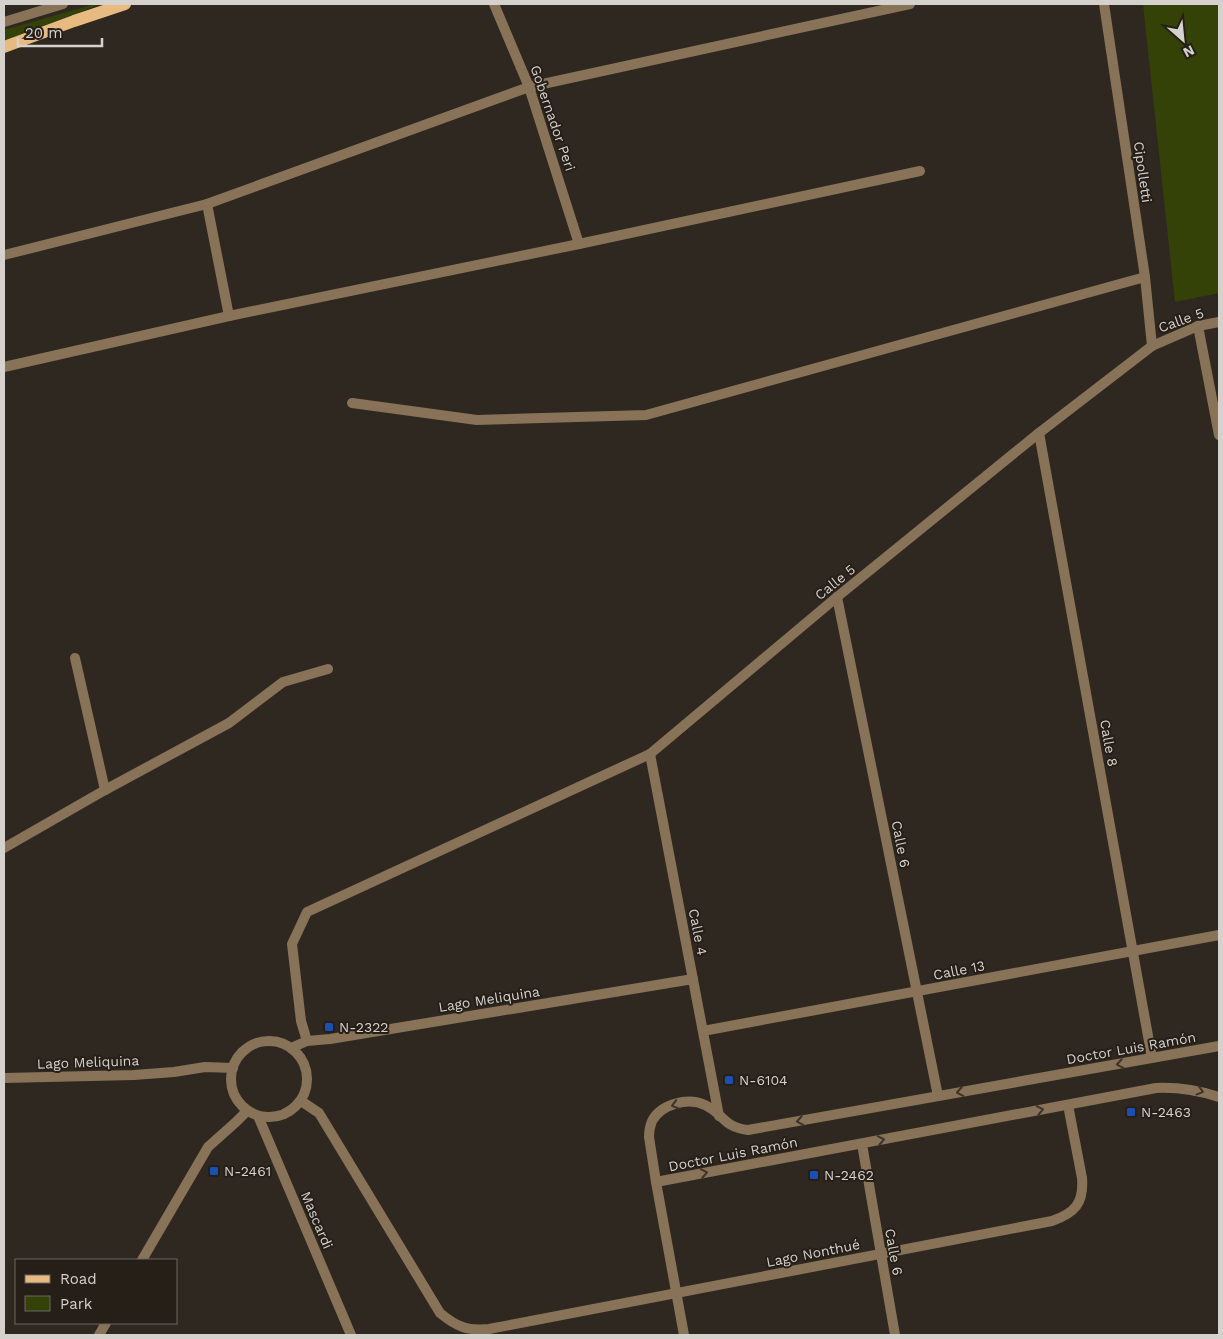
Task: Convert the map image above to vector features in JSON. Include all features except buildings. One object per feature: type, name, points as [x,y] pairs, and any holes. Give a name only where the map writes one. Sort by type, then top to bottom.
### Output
[{"type":"main road","points":[[4,47],[125,4]]},
{"type":"street","points":[[4,22],[63,4]]},
{"type":"street","name":"Gobernador Peri","points":[[494,4],[530,86],[579,244]]},
{"type":"street","points":[[4,255],[207,204],[530,86],[910,4]]},
{"type":"street","name":"Cipolletti","points":[[1104,4],[1145,277],[1152,346]]},
{"type":"street","points":[[4,367],[229,316],[920,171]]},
{"type":"street","points":[[207,204],[229,316]]},
{"type":"street","points":[[352,403],[477,420],[646,415],[1145,277]]},
{"type":"street","name":"Calle 5","points":[[307,1041],[301,1021],[292,944],[307,912],[650,754],[837,597],[1039,433],[1152,346],[1198,326],[1219,322]]},
{"type":"street","points":[[1198,326],[1219,435]]},
{"type":"street","name":"Calle 8","points":[[1039,433],[1152,1058]]},
{"type":"street","name":"Calle 6","points":[[837,597],[938,1096]]},
{"type":"street","points":[[75,658],[105,790]]},
{"type":"street","points":[[4,848],[105,790],[229,723],[284,682],[328,669]]},
{"type":"street","name":"Calle 4","points":[[650,754],[719,1116]]},
{"type":"street","name":"Calle 13","points":[[703,1031],[1219,935]]},
{"type":"street","name":"Lago Meliquina","points":[[291,1048],[307,1041],[693,979]]},
{"type":"street","points":[[268,1041],[280,1043],[291,1048],[300,1056],[308,1078],[306,1090],[301,1101],[292,1110],[270,1118],[258,1116],[247,1111],[239,1103],[233,1092],[231,1080],[233,1068],[238,1057],[246,1049],[257,1043],[268,1041]]},
{"type":"street","name":"Doctor Luis Ramón","points":[[1219,1046],[748,1130],[733,1127],[705,1105],[695,1102],[674,1104],[665,1108],[652,1121],[649,1136],[656,1182],[1156,1088],[1190,1089],[1219,1097]]},
{"type":"street","name":"Lago Meliquina","points":[[4,1078],[174,1072],[205,1067],[233,1068]]},
{"type":"street","name":"Lago Nonthué","points":[[301,1101],[319,1112],[440,1313],[450,1322],[462,1328],[476,1330],[881,1254],[1065,1217],[1075,1209],[1083,1188],[1068,1105]]},
{"type":"street","points":[[143,1259],[208,1147],[247,1111]]},
{"type":"street","name":"Mascardi","points":[[258,1116],[351,1335]]},
{"type":"street","name":"Calle 6","points":[[862,1144],[895,1335]]},
{"type":"street","points":[[656,1182],[684,1335]]},
{"type":"street","points":[[99,1335],[105,1324]]},
{"type":"green space","points":[[95,4],[101,4],[4,41],[4,30]]},
{"type":"green space","points":[[1143,4],[1219,4],[1219,293],[1175,302]]},
{"type":"place","name":"N-2322","points":[[329,1027]]},
{"type":"place","name":"N-6104","points":[[729,1080]]},
{"type":"place","name":"N-2463","points":[[1131,1112]]},
{"type":"place","name":"N-2461","points":[[214,1171]]},
{"type":"place","name":"N-2462","points":[[814,1175]]}]
